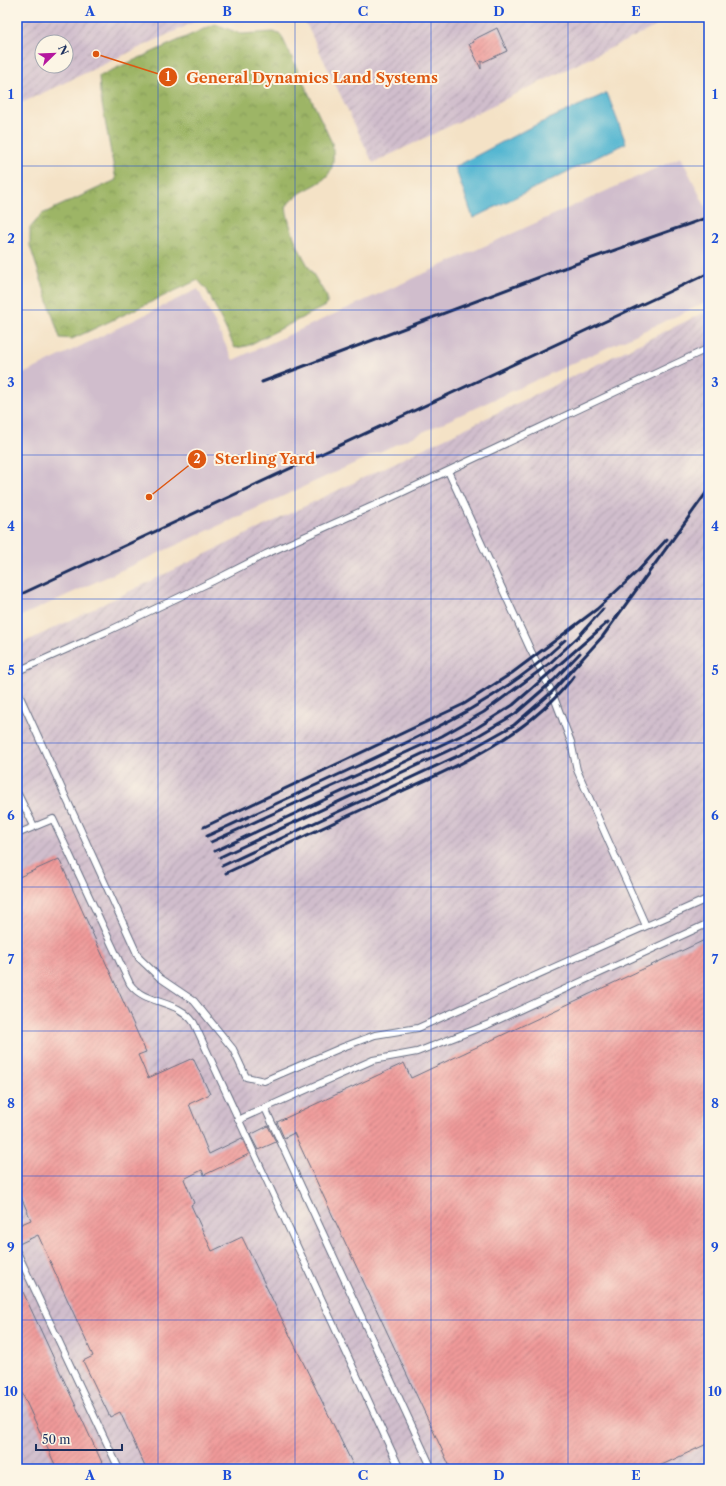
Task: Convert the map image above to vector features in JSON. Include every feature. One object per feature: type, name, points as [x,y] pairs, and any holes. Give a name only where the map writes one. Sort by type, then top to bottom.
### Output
[{"type":"lane","points":[[17,674],[20,670],[214,581],[266,554],[709,348]]},
{"type":"lane","points":[[448,470],[531,651],[552,692],[571,742],[577,770],[646,926]]},
{"type":"lane","points":[[17,690],[139,958],[160,978],[194,1001],[233,1050],[246,1077],[264,1081],[342,1047],[375,1036],[418,1028],[709,898]]},
{"type":"lane","points":[[17,792],[34,826]]},
{"type":"lane","points":[[17,834],[53,819],[130,984],[139,994],[175,1006],[188,1016],[238,1120],[400,1469]]},
{"type":"lane","points":[[238,1120],[373,1060],[417,1052],[489,1024],[709,923]]},
{"type":"lane","points":[[264,1108],[432,1469]]},
{"type":"lane","points":[[17,1252],[119,1469]]},
{"type":"shaded area","points":[[17,17],[205,17],[17,105]]},
{"type":"shaded area","points":[[303,17],[675,17],[373,163]]},
{"type":"shaded area","points":[[681,157],[708,212],[709,211],[709,301],[17,618],[17,377],[198,289],[233,360]]},
{"type":"shaded area","points":[[709,310],[709,1469],[17,1469],[17,646]]},
{"type":"green space","points":[[215,24],[241,34],[274,32],[281,35],[332,143],[333,158],[331,169],[326,177],[319,183],[293,198],[286,207],[288,220],[296,243],[307,265],[327,297],[327,305],[247,346],[235,348],[207,290],[198,280],[72,339],[60,338],[30,246],[30,228],[42,214],[116,180],[100,93],[99,76]]},
{"type":"water","points":[[607,93],[626,143],[473,218],[455,167],[527,129]]},
{"type":"building","points":[[497,28],[507,51],[483,62],[481,61],[481,69],[469,44],[474,42],[473,40]]},
{"type":"building","points":[[59,859],[146,1052],[138,1055],[148,1078],[193,1058],[210,1094],[189,1104],[209,1154],[242,1138],[249,1154],[204,1175],[202,1170],[184,1179],[194,1203],[191,1205],[212,1251],[242,1237],[355,1469],[146,1469],[120,1412],[110,1417],[83,1361],[93,1356],[38,1235],[17,1245],[17,1226],[31,1220],[21,1197],[17,1198],[17,878]]},
{"type":"building","points":[[709,938],[709,1443],[653,1469],[451,1469],[294,1133],[284,1138],[277,1122],[404,1063],[411,1078]]},
{"type":"building","points":[[268,1126],[276,1142],[258,1150],[250,1135]]},
{"type":"building","points":[[17,1279],[105,1469],[57,1469],[17,1382]]},
{"type":"railway","points":[[262,382],[561,269],[709,217]]},
{"type":"railway","points":[[17,596],[709,273]]},
{"type":"railway","points":[[222,866],[466,752],[514,725],[552,692],[603,636],[709,489]]},
{"type":"railway","points":[[204,827],[464,704],[512,673],[597,609],[637,572],[667,539]]},
{"type":"railway","points":[[211,842],[442,736],[484,712],[550,663],[578,637],[603,609]]},
{"type":"railway","points":[[215,851],[475,729],[513,705],[608,622]]},
{"type":"railway","points":[[207,836],[444,724],[494,695],[542,660],[565,640]]},
{"type":"railway","points":[[220,857],[469,741],[515,714],[554,680],[580,653]]},
{"type":"railway","points":[[226,873],[434,777],[486,750],[533,718],[555,698],[574,676]]},
{"type":"place","name":"General Dynamics Land Systems","points":[[96,54]]},
{"type":"place","name":"Sterling Yard","points":[[149,497]]}]
